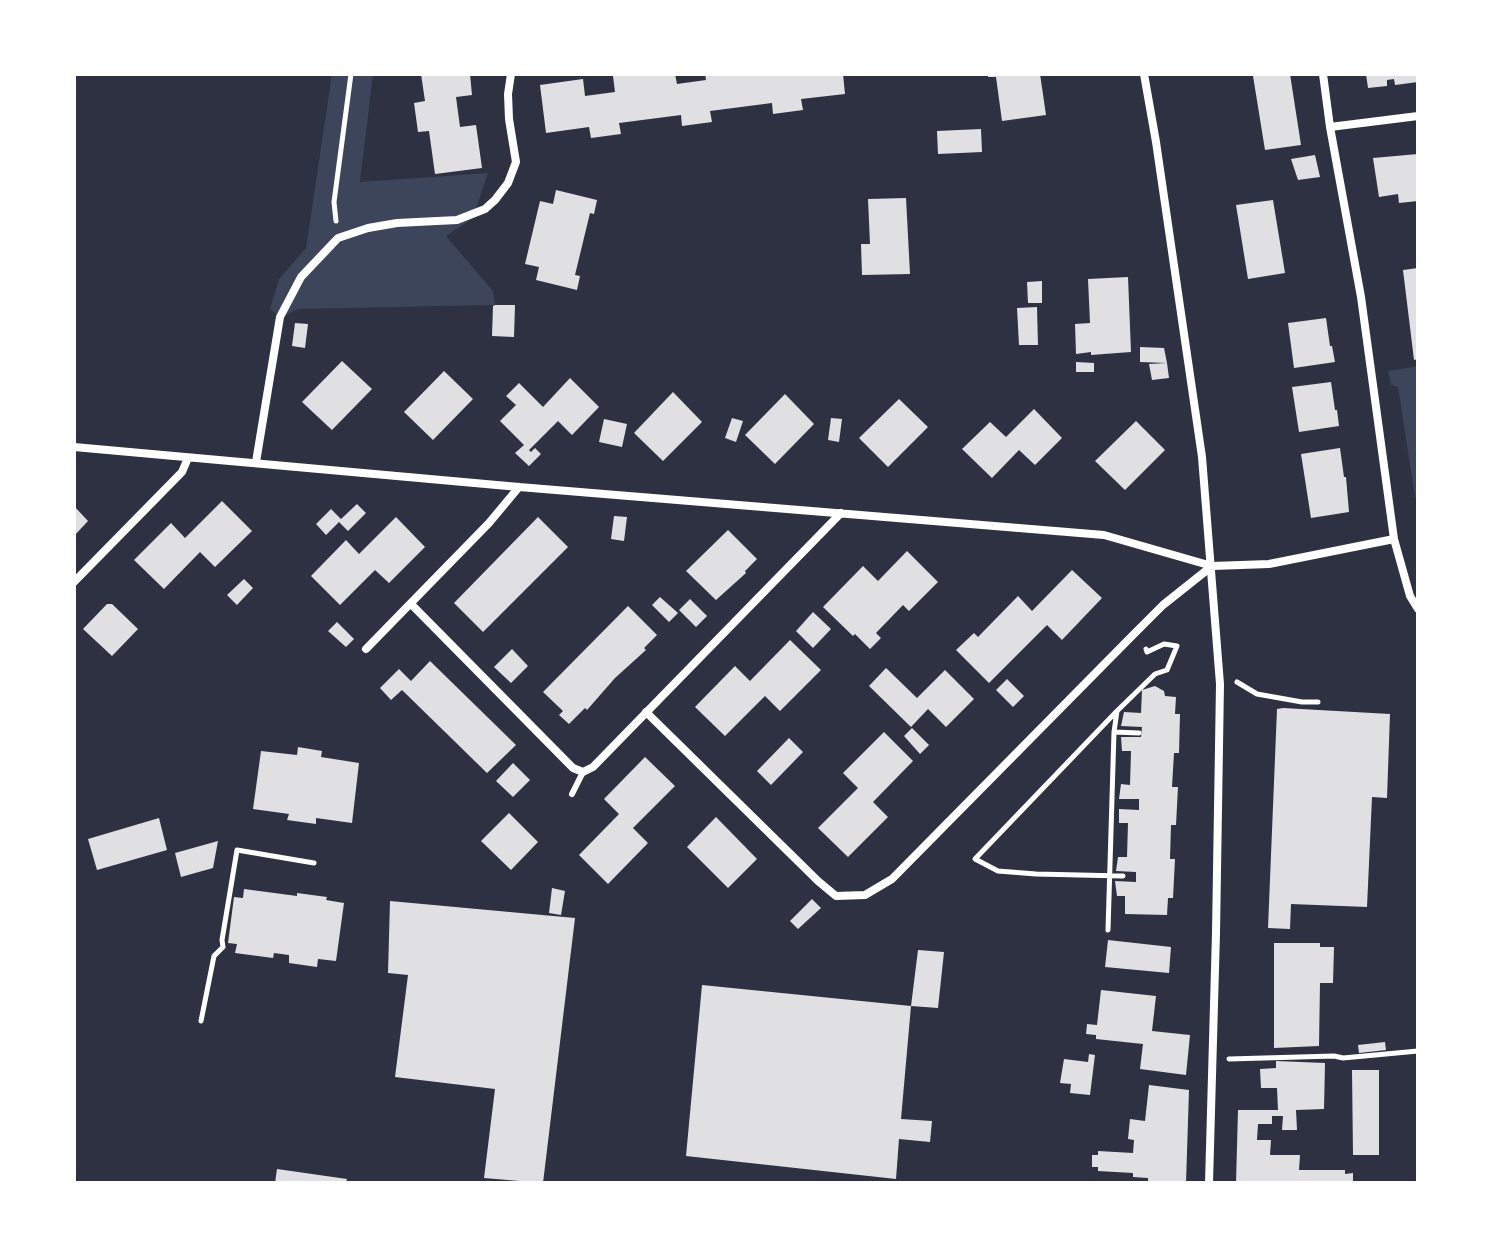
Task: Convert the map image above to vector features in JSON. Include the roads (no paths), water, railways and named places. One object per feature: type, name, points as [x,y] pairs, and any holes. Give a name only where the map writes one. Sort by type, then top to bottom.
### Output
[{"type":"street","points":[[256,462],[280,317],[301,277],[338,238],[397,223],[457,220],[485,209],[495,200],[508,183],[516,162],[509,119],[511,74]]},
{"type":"street","points":[[1144,74],[1202,457],[1220,684],[1209,1183]]},
{"type":"street","points":[[1323,74],[1361,297],[1394,539],[1410,596],[1418,609]]},
{"type":"street","points":[[1330,127],[1418,116]]},
{"type":"street","points":[[74,447],[1104,535],[1212,566],[1269,564],[1394,539]]},
{"type":"street","points":[[74,582],[182,472],[188,458]]},
{"type":"street","points":[[366,649],[489,523],[519,487]]},
{"type":"street","points":[[411,604],[573,768],[583,772],[593,767],[841,513]]},
{"type":"street","points":[[646,712],[818,881],[836,896],[865,895],[892,879],[1163,605],[1212,566]]},
{"type":"lane","points":[[572,794],[583,772]]}]
